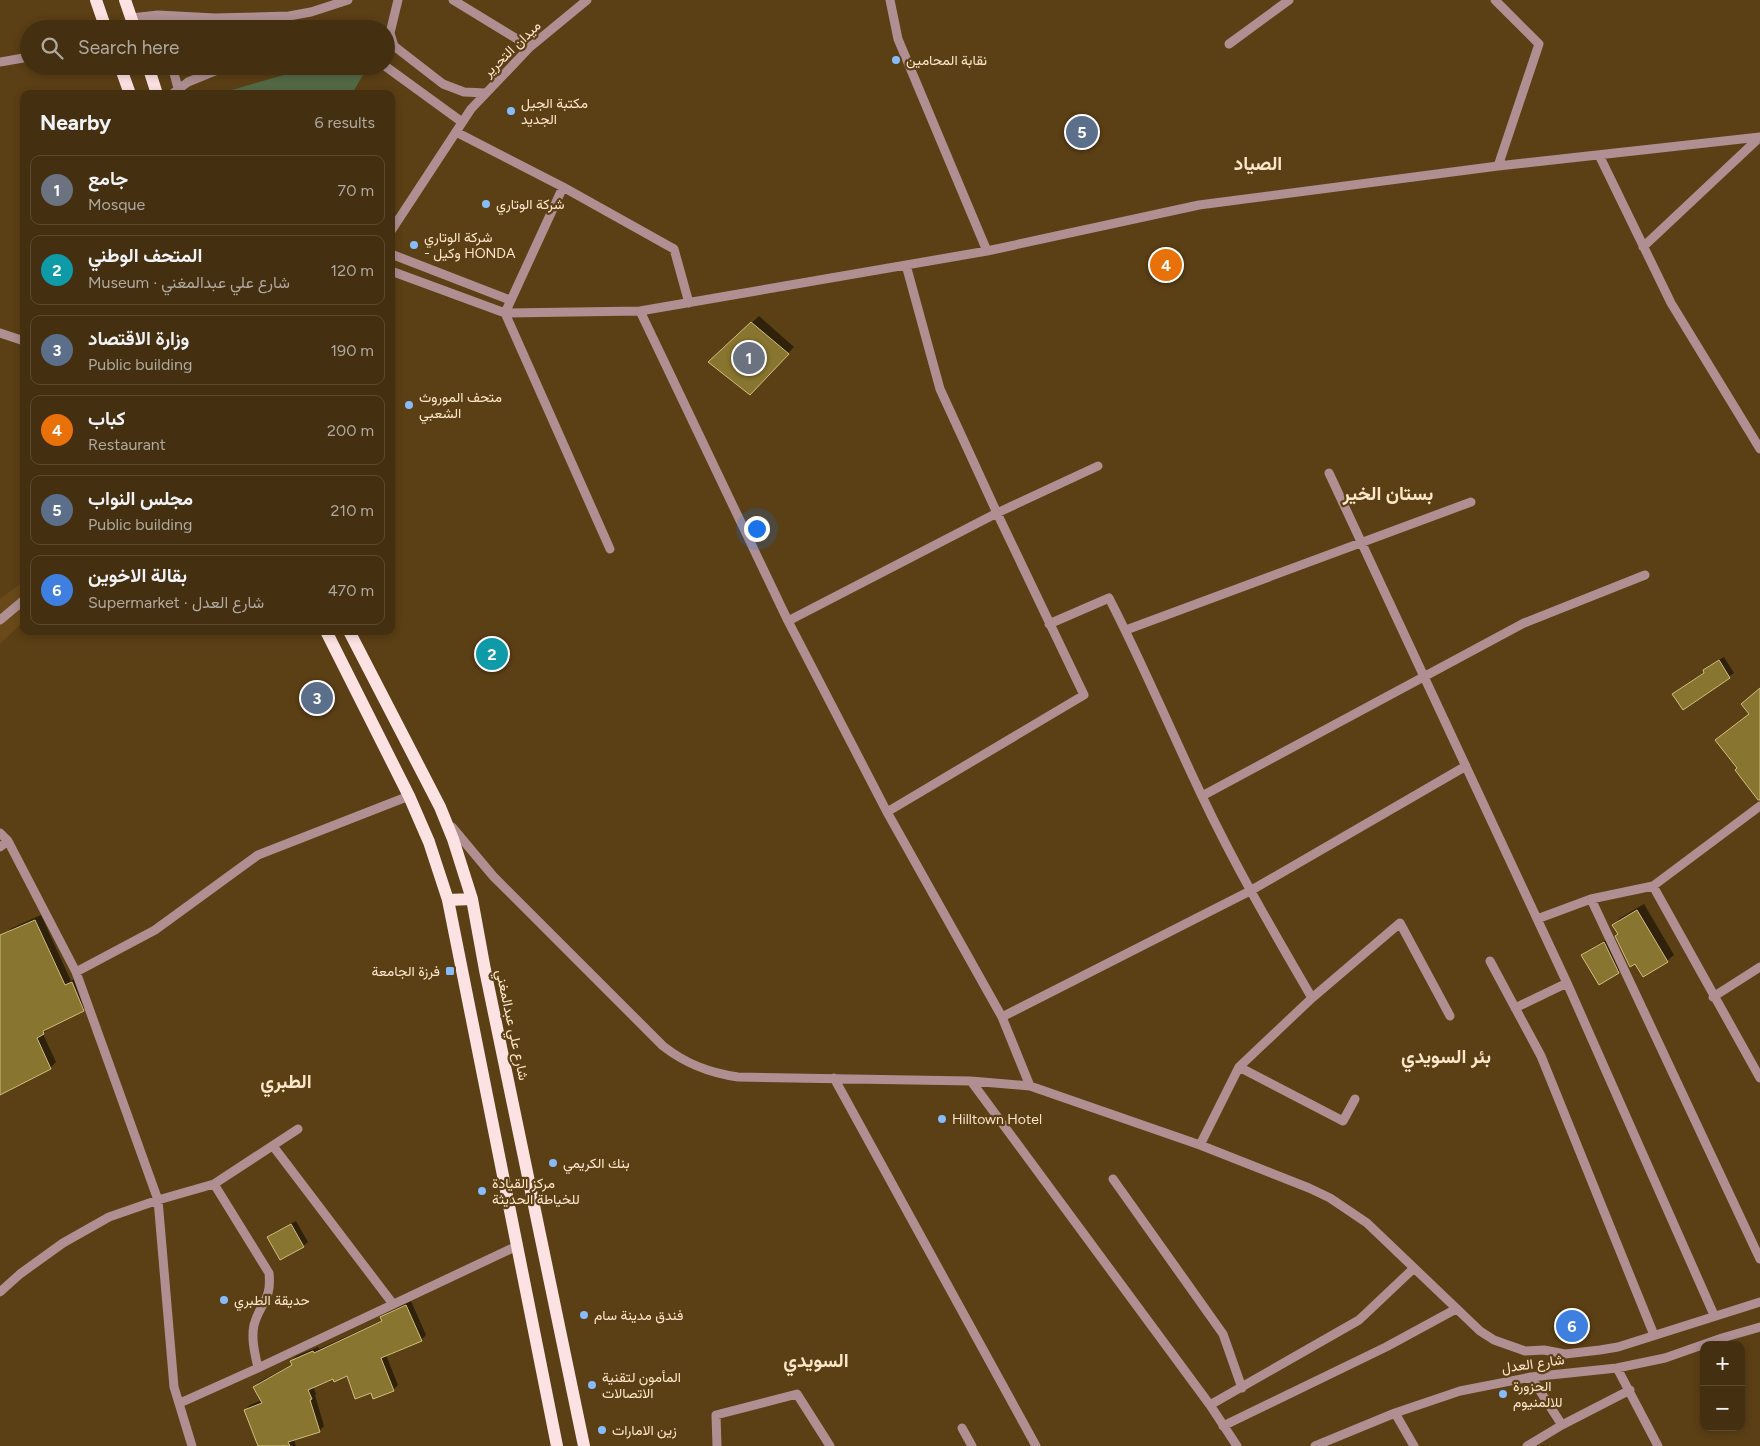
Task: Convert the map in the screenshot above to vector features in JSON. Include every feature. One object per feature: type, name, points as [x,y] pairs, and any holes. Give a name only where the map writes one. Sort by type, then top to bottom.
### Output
[{"type":"main road","points":[[96,0],[103,20]]},
{"type":"main road","points":[[125,0],[132,20]]},
{"type":"main road","points":[[123,75],[129,90]]},
{"type":"main road","points":[[151,75],[156,90]]},
{"type":"main road","points":[[328,635],[409,796],[429,842],[448,900],[556,1446]]},
{"type":"main road","name":"شارع علي عبدالمغني","points":[[351,635],[444,818],[453,839],[472,898],[489,989],[584,1446]]},
{"type":"main road","points":[[448,900],[472,898]]},
{"type":"street","points":[[142,20],[158,15],[215,18],[289,16],[311,12],[348,0]]},
{"type":"street","points":[[393,20],[398,0]]},
{"type":"street","points":[[453,0],[530,47]]},
{"type":"street","name":"ميدان التحرير","points":[[395,225],[471,109],[530,47],[587,0]]},
{"type":"street","points":[[890,0],[898,39],[987,251]]},
{"type":"street","points":[[1229,44],[1289,0]]},
{"type":"street","points":[[1495,0],[1538,44],[1498,166]]},
{"type":"street","points":[[158,15],[159,20]]},
{"type":"street","points":[[238,18],[247,20]]},
{"type":"street","points":[[395,47],[443,84],[464,92],[486,93]]},
{"type":"street","points":[[0,62],[20,58]]},
{"type":"street","points":[[395,73],[462,122]]},
{"type":"street","points":[[173,75],[175,90]]},
{"type":"street","points":[[177,90],[203,75]]},
{"type":"street","points":[[456,132],[563,187],[674,250],[689,303]]},
{"type":"street","points":[[395,273],[505,313],[640,311],[987,251],[1200,205],[1498,166],[1760,137]]},
{"type":"street","points":[[1643,247],[1760,137]]},
{"type":"street","points":[[1599,155],[1671,303],[1760,449]]},
{"type":"street","points":[[563,187],[505,313],[610,550]]},
{"type":"street","points":[[395,256],[510,300]]},
{"type":"street","points":[[887,812],[1084,696],[996,513],[940,388],[906,265]]},
{"type":"street","points":[[640,311],[788,620],[887,812],[1002,1017],[1030,1086]]},
{"type":"street","points":[[0,334],[20,340]]},
{"type":"street","points":[[788,620],[996,513],[1098,466]]},
{"type":"street","points":[[1329,473],[1538,919],[1714,1315]]},
{"type":"street","points":[[1126,630],[1471,502]]},
{"type":"street","points":[[1202,796],[1524,623],[1645,575]]},
{"type":"street","points":[[1049,624],[1109,598],[1126,630],[1202,796],[1250,891],[1312,998]]},
{"type":"street","points":[[0,620],[20,603]]},
{"type":"street","points":[[1002,1017],[1250,891],[1466,766]]},
{"type":"street","points":[[76,972],[155,930],[258,854],[409,796]]},
{"type":"street","points":[[1538,919],[1591,899],[1653,886],[1760,806]]},
{"type":"street","name":"شارع العدل","points":[[444,818],[493,876],[663,1046],[698,1068],[724,1075],[971,1081],[1030,1086],[1200,1145],[1330,1198],[1367,1222],[1480,1332],[1494,1340],[1525,1351],[1544,1350],[1565,1354],[1600,1350],[1760,1302]]},
{"type":"street","points":[[0,833],[8,840],[76,972],[158,1200],[174,1387],[192,1446]]},
{"type":"street","points":[[0,847],[8,840]]},
{"type":"street","points":[[1653,886],[1760,1078]]},
{"type":"street","points":[[1591,899],[1760,1259]]},
{"type":"street","points":[[1200,1145],[1239,1067],[1312,998],[1400,923],[1450,1016]]},
{"type":"street","points":[[1490,961],[1541,1056],[1654,1335]]},
{"type":"street","points":[[1714,997],[1760,967]]},
{"type":"street","points":[[1515,1008],[1567,983]]},
{"type":"street","points":[[1239,1067],[1342,1121],[1355,1099]]},
{"type":"street","points":[[834,1078],[1036,1446]]},
{"type":"street","points":[[971,1081],[1210,1405],[1222,1426],[1237,1446]]},
{"type":"street","points":[[0,1292],[20,1274],[63,1243],[109,1217],[158,1200],[214,1184],[298,1129]]},
{"type":"street","points":[[273,1146],[393,1304]]},
{"type":"street","points":[[1113,1179],[1223,1334],[1242,1388]]},
{"type":"street","points":[[214,1184],[269,1273],[270,1287],[266,1300],[258,1312],[254,1327],[253,1342],[258,1368]]},
{"type":"street","points":[[180,1403],[517,1246]]},
{"type":"street","points":[[1210,1405],[1359,1320],[1414,1268]]},
{"type":"street","points":[[1222,1426],[1386,1347],[1456,1310]]},
{"type":"street","name":"شارع العدل","points":[[1315,1446],[1395,1413],[1460,1391],[1531,1377],[1617,1368],[1665,1358],[1760,1327]]},
{"type":"street","points":[[1617,1368],[1658,1446]]},
{"type":"street","points":[[1531,1377],[1562,1425]]},
{"type":"street","points":[[1527,1446],[1562,1425],[1630,1390]]},
{"type":"street","points":[[717,1446],[716,1414],[797,1394],[830,1446]]},
{"type":"street","points":[[1395,1413],[1414,1446]]},
{"type":"street","points":[[962,1428],[972,1446]]},
{"type":"shaded area","points":[[20,584],[20,625],[0,644],[0,599]]},
{"type":"green space","points":[[284,75],[363,75],[354,90],[232,90]]},
{"type":"building","points":[[751,322],[789,354],[750,395],[708,362]]},
{"type":"building","points":[[1719,660],[1730,678],[1683,710],[1672,694],[1704,673],[1703,670]]},
{"type":"building","points":[[1760,688],[1760,800],[1758,800],[1735,770],[1737,768],[1715,740],[1749,714],[1741,704]]},
{"type":"building","points":[[1637,910],[1668,962],[1643,977],[1635,964],[1630,967],[1615,936],[1618,934],[1612,925]]},
{"type":"building","points":[[35,920],[65,985],[72,982],[84,1011],[43,1031],[44,1034],[37,1038],[51,1069],[0,1095],[0,935]]},
{"type":"building","points":[[1604,942],[1619,973],[1599,985],[1581,955]]},
{"type":"building","points":[[291,1224],[304,1247],[280,1260],[267,1237]]},
{"type":"building","points":[[406,1305],[422,1341],[381,1358],[394,1391],[373,1399],[371,1393],[355,1399],[347,1376],[334,1382],[333,1379],[308,1390],[320,1432],[288,1442],[290,1446],[258,1446],[244,1410],[262,1403],[253,1387],[292,1365],[290,1361],[313,1351],[314,1353],[382,1321],[380,1317]]},
{"type":"place","name":"نقابة المحامين","points":[[896,60]]},
{"type":"place","name":"مكتبة الجيل الجديد","points":[[511,111]]},
{"type":"place","name":"مجلس النواب","points":[[1082,132]]},
{"type":"place","name":"شركة الوتاري","points":[[486,204]]},
{"type":"place","name":"شركة الوتاري - وكيل HONDA","points":[[414,245]]},
{"type":"place","name":"كباب","points":[[1166,265]]},
{"type":"place","name":"جامع","points":[[749,358]]},
{"type":"place","name":"متحف الموروث الشعبي","points":[[409,405]]},
{"type":"place","name":"المتحف الوطني","points":[[492,654]]},
{"type":"place","name":"وزارة الاقتصاد","points":[[317,698]]},
{"type":"place","name":"فرزة الجامعة","points":[[450,971]]},
{"type":"place","name":"Hilltown Hotel","points":[[942,1119]]},
{"type":"place","name":"بنك الكريمي","points":[[553,1163]]},
{"type":"place","name":"مركز القيادة للخياطة الحديثة","points":[[482,1191]]},
{"type":"place","name":"حديقة الطبري","points":[[224,1300]]},
{"type":"place","name":"فندق مدينة سام","points":[[584,1315]]},
{"type":"place","name":"بقالة الاخوين","points":[[1572,1326]]},
{"type":"place","name":"المأمون لتقنية الاتصالات","points":[[592,1385]]},
{"type":"place","name":"الحزورة للالمنيوم","points":[[1503,1394]]},
{"type":"place","name":"زين الامارات","points":[[602,1430]]},
{"type":"district","name":"الصياد","points":[[1258,163]]},
{"type":"district","name":"بستان الخير","points":[[1388,493]]},
{"type":"district","name":"بئر السويدي","points":[[1446,1056]]},
{"type":"district","name":"الطبري","points":[[286,1081]]},
{"type":"district","name":"السويدي","points":[[816,1360]]}]
